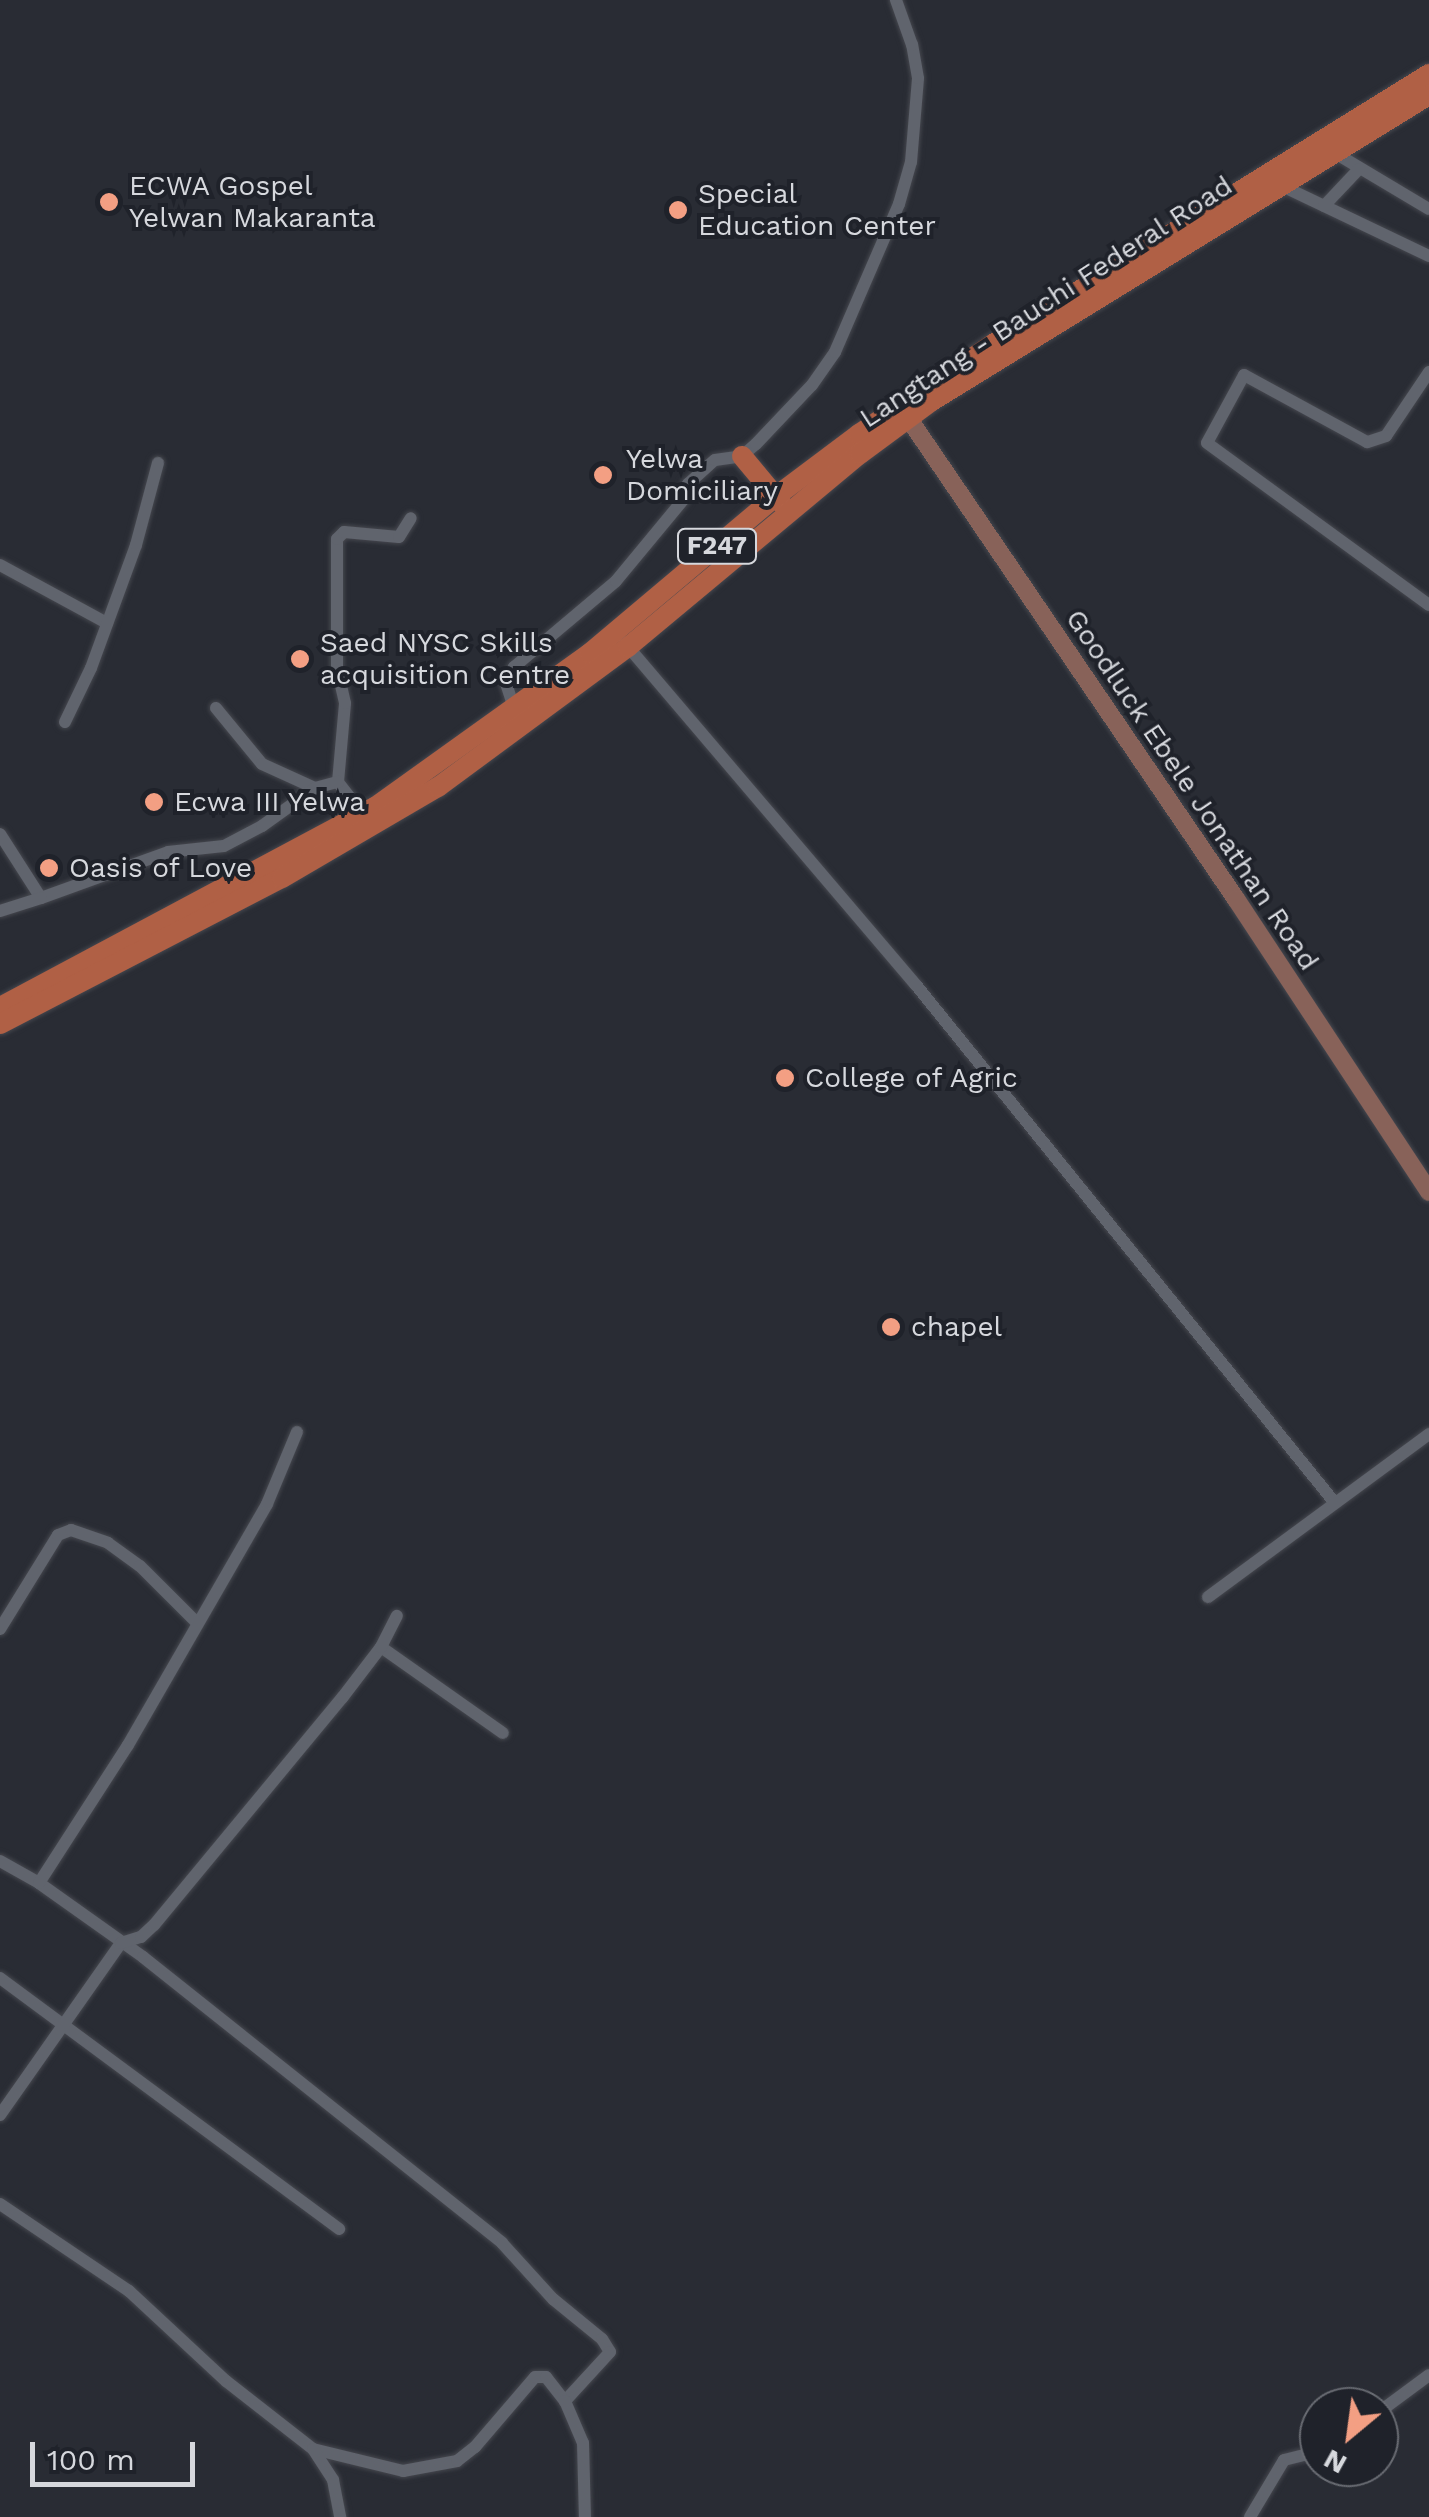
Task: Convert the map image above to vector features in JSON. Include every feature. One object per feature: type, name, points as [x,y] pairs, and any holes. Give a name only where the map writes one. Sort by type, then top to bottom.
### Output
[{"type":"main road","name":"F247","points":[[0,1024],[375,826],[507,739],[782,504],[993,344],[1272,182],[1429,74]]},
{"type":"main road","name":"Langtang - Bauchi Federal Road","points":[[782,504],[1272,182],[1335,153],[1429,95]]},
{"type":"main road","name":"Goodluck Ebele Jonathan Road","points":[[908,419],[1236,899],[1429,1192]]},
{"type":"main road","points":[[742,456],[782,504]]},
{"type":"main road","name":"F247","points":[[0,1006],[362,813],[514,708],[622,640]]},
{"type":"street","points":[[514,708],[506,684],[514,667],[616,581],[683,500],[688,484],[715,460],[742,456],[826,367],[900,204],[911,162],[918,78],[912,45],[896,0]]},
{"type":"street","points":[[1335,153],[1429,209]]},
{"type":"street","points":[[1324,206],[1359,169]]},
{"type":"street","points":[[1272,182],[1429,256]]},
{"type":"street","points":[[1429,372],[1386,436],[1367,442],[1244,376],[1207,443],[1429,605]]},
{"type":"street","points":[[64,722],[108,623],[158,462]]},
{"type":"street","points":[[362,813],[338,782],[346,703],[337,668],[337,539],[344,532],[399,537],[411,518]]},
{"type":"street","points":[[0,565],[108,623]]},
{"type":"street","points":[[622,640],[916,985],[1335,1504]]},
{"type":"street","points":[[216,708],[262,764],[315,788]]},
{"type":"street","points":[[0,911],[168,852],[224,846],[262,826],[315,788],[338,782]]},
{"type":"street","points":[[0,834],[41,898]]},
{"type":"street","points":[[40,1883],[128,1745],[268,1504],[297,1432]]},
{"type":"street","points":[[1208,1597],[1429,1434]]},
{"type":"street","points":[[0,1629],[58,1534],[72,1530],[108,1543],[140,1566],[196,1622]]},
{"type":"street","points":[[0,2114],[121,1942],[141,1937],[154,1925],[381,1647],[397,1616]]},
{"type":"street","points":[[381,1647],[504,1733]]},
{"type":"street","points":[[0,1860],[40,1883],[121,1942],[502,2243],[553,2298],[602,2339],[609,2358],[565,2401]]},
{"type":"street","points":[[0,1978],[339,2229]]},
{"type":"street","points":[[0,2204],[130,2291],[226,2381],[313,2450],[333,2480],[340,2517]]},
{"type":"street","points":[[313,2450],[384,2468],[415,2470],[457,2462],[541,2374],[565,2401],[583,2443],[585,2517]]},
{"type":"street","points":[[1399,2397],[1429,2374]]},
{"type":"street","points":[[1250,2517],[1284,2460],[1299,2453]]},
{"type":"place","name":"ECWA Gospel Yelwan Makaranta","points":[[109,202]]},
{"type":"place","name":"Special Education Center","points":[[678,210]]},
{"type":"place","name":"Yelwa Domiciliary","points":[[603,475]]},
{"type":"place","name":"Saed NYSC Skills acquisition Centre","points":[[300,659]]},
{"type":"place","name":"Ecwa III Yelwa","points":[[154,802]]},
{"type":"place","name":"Oasis of Love","points":[[49,868]]},
{"type":"place","name":"College of Agric","points":[[785,1078]]},
{"type":"place","name":"chapel","points":[[891,1327]]}]
